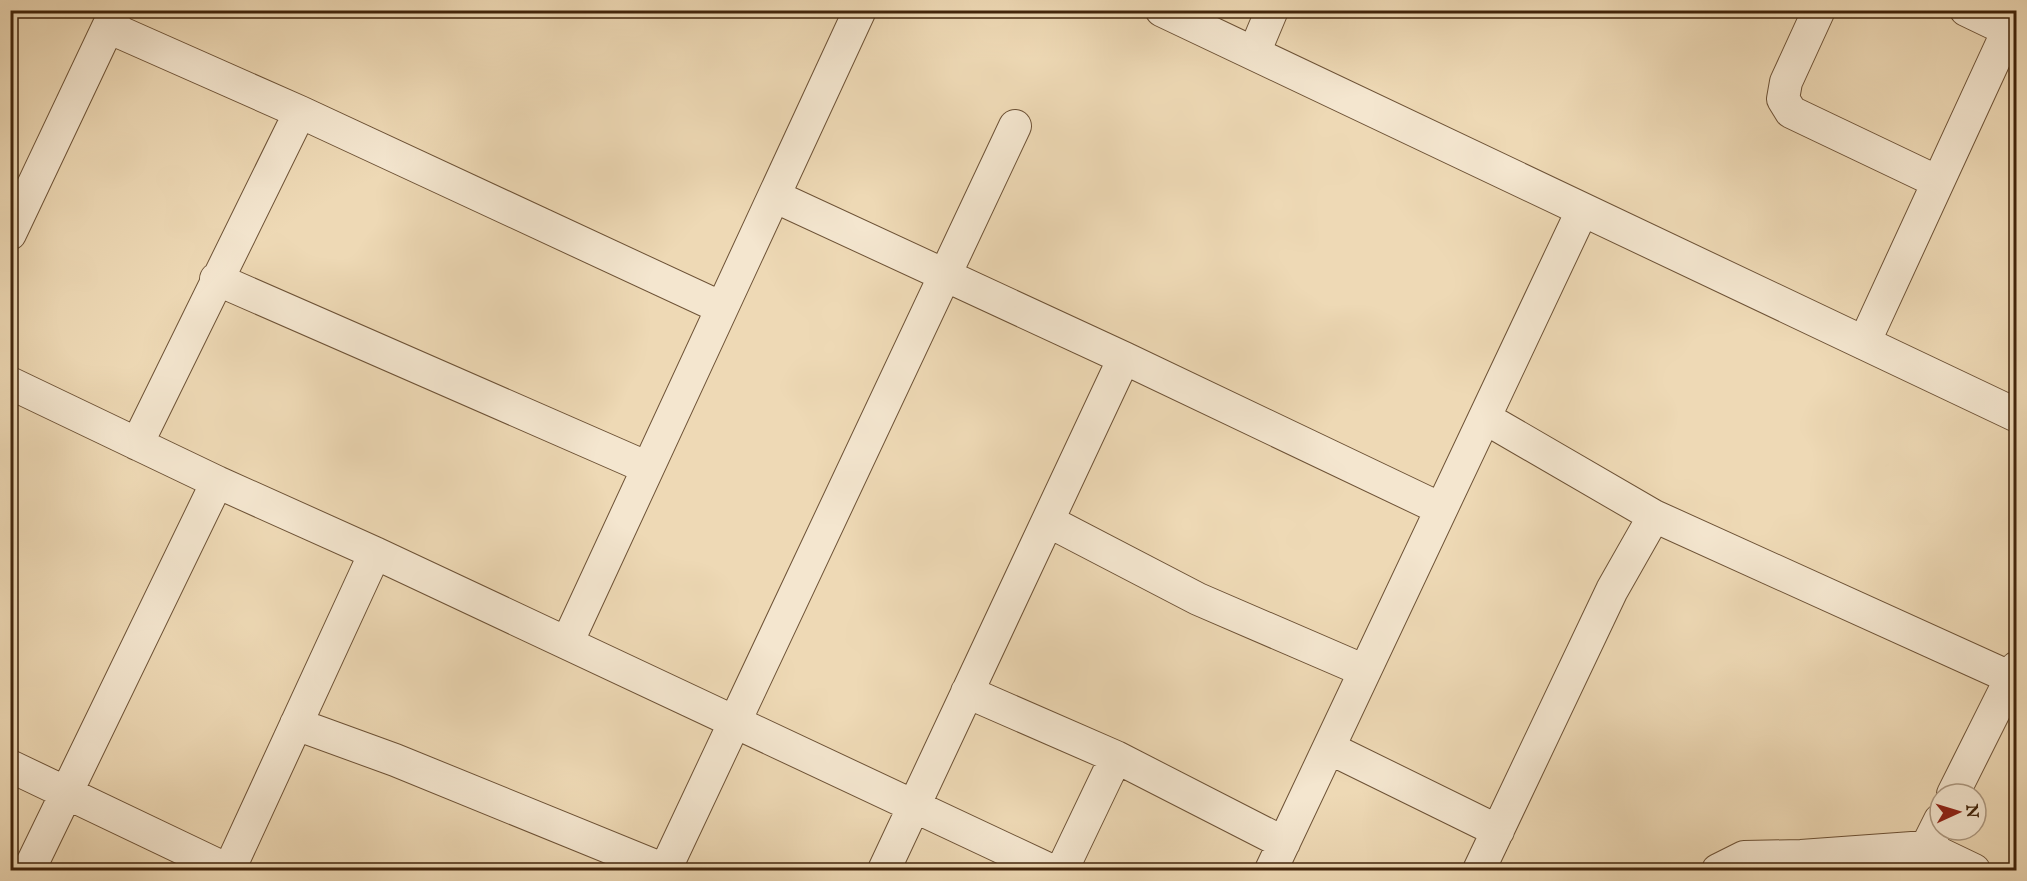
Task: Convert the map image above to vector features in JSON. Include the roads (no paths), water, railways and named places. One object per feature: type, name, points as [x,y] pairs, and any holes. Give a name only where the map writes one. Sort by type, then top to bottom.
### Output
[{"type":"street","points":[[567,643],[860,10]]},
{"type":"street","points":[[1162,10],[2016,415]]},
{"type":"street","points":[[1254,53],[1272,10]]},
{"type":"street","points":[[1819,10],[1786,82],[1783,99],[1791,112],[1938,182]]},
{"type":"street","points":[[1864,343],[1938,182],[2014,26],[1966,10]]},
{"type":"street","points":[[10,234],[112,19],[300,112],[722,308]]},
{"type":"street","points":[[137,444],[216,279],[300,112]]},
{"type":"street","points":[[296,724],[395,760],[665,870],[1015,126]]},
{"type":"street","points":[[774,196],[1124,358],[1442,509]]},
{"type":"street","points":[[968,692],[1116,757],[1277,857],[1582,211]]},
{"type":"street","points":[[216,279],[648,468]]},
{"type":"street","points":[[884,870],[1124,358]]},
{"type":"street","points":[[10,383],[217,482],[567,643],[1050,870]]},
{"type":"street","points":[[1485,418],[1654,516],[2015,675],[1959,782]]},
{"type":"street","points":[[28,870],[217,482]]},
{"type":"street","points":[[1479,870],[1612,590],[1654,516]]},
{"type":"street","points":[[1048,520],[1198,599],[1365,671]]},
{"type":"street","points":[[10,766],[229,870],[375,554]]},
{"type":"street","points":[[1329,748],[1498,831]]},
{"type":"street","points":[[1062,870],[1116,757]]},
{"type":"street","points":[[1718,870],[1744,857],[1800,856],[1927,846],[1974,870]]}]
